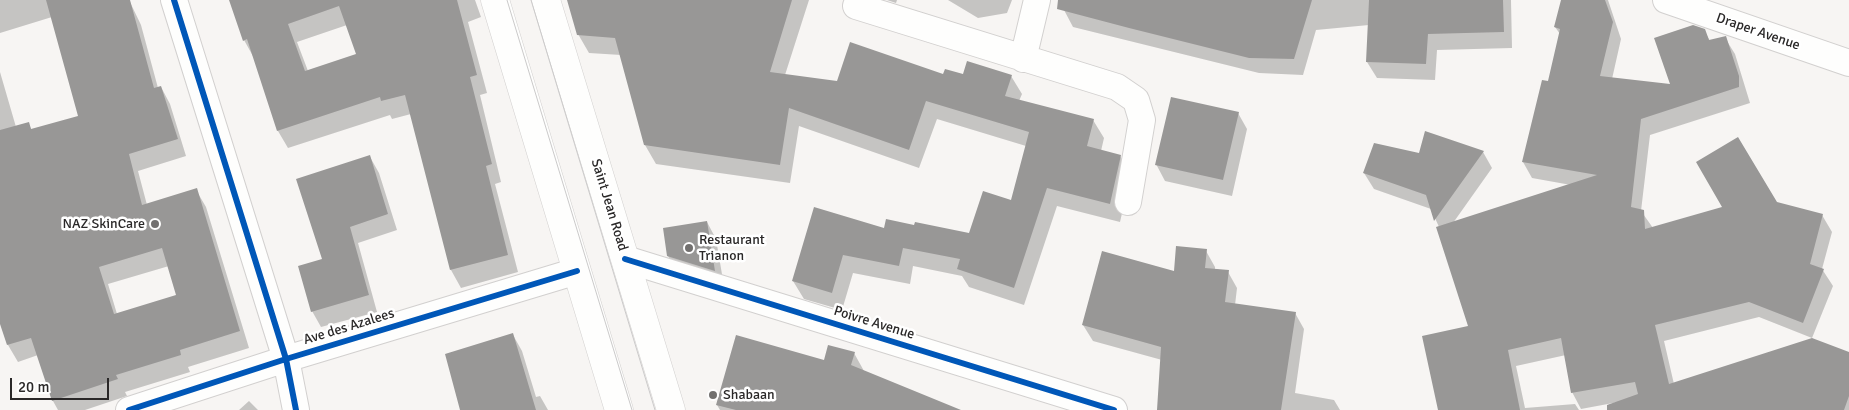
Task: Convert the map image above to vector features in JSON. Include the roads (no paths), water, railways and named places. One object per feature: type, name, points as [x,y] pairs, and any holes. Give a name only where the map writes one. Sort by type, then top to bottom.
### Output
[{"type":"main road","points":[[494,0],[620,410]]},
{"type":"main road","name":"Saint Jean Road","points":[[546,0],[671,410]]},
{"type":"street","points":[[174,0],[286,359],[296,410]]},
{"type":"street","points":[[1023,59],[1038,0]]},
{"type":"street","name":"Draper Avenue","points":[[1666,0],[1849,64]]},
{"type":"street","points":[[856,6],[1117,87],[1136,100],[1142,120],[1128,202]]},
{"type":"street","name":"Poivre Avenue","points":[[625,259],[1114,410]]},
{"type":"street","name":"Ave des Azalees","points":[[129,410],[286,359],[576,271]]},
{"type":"tram line","points":[[507,0],[632,410]]},
{"type":"tram line","points":[[531,0],[655,410]]},
{"type":"place","name":"NAZ SkinCare","points":[[155,224]]},
{"type":"place","name":"Restaurant Trianon","points":[[689,248]]},
{"type":"place","name":"Shabaan","points":[[713,395]]}]
